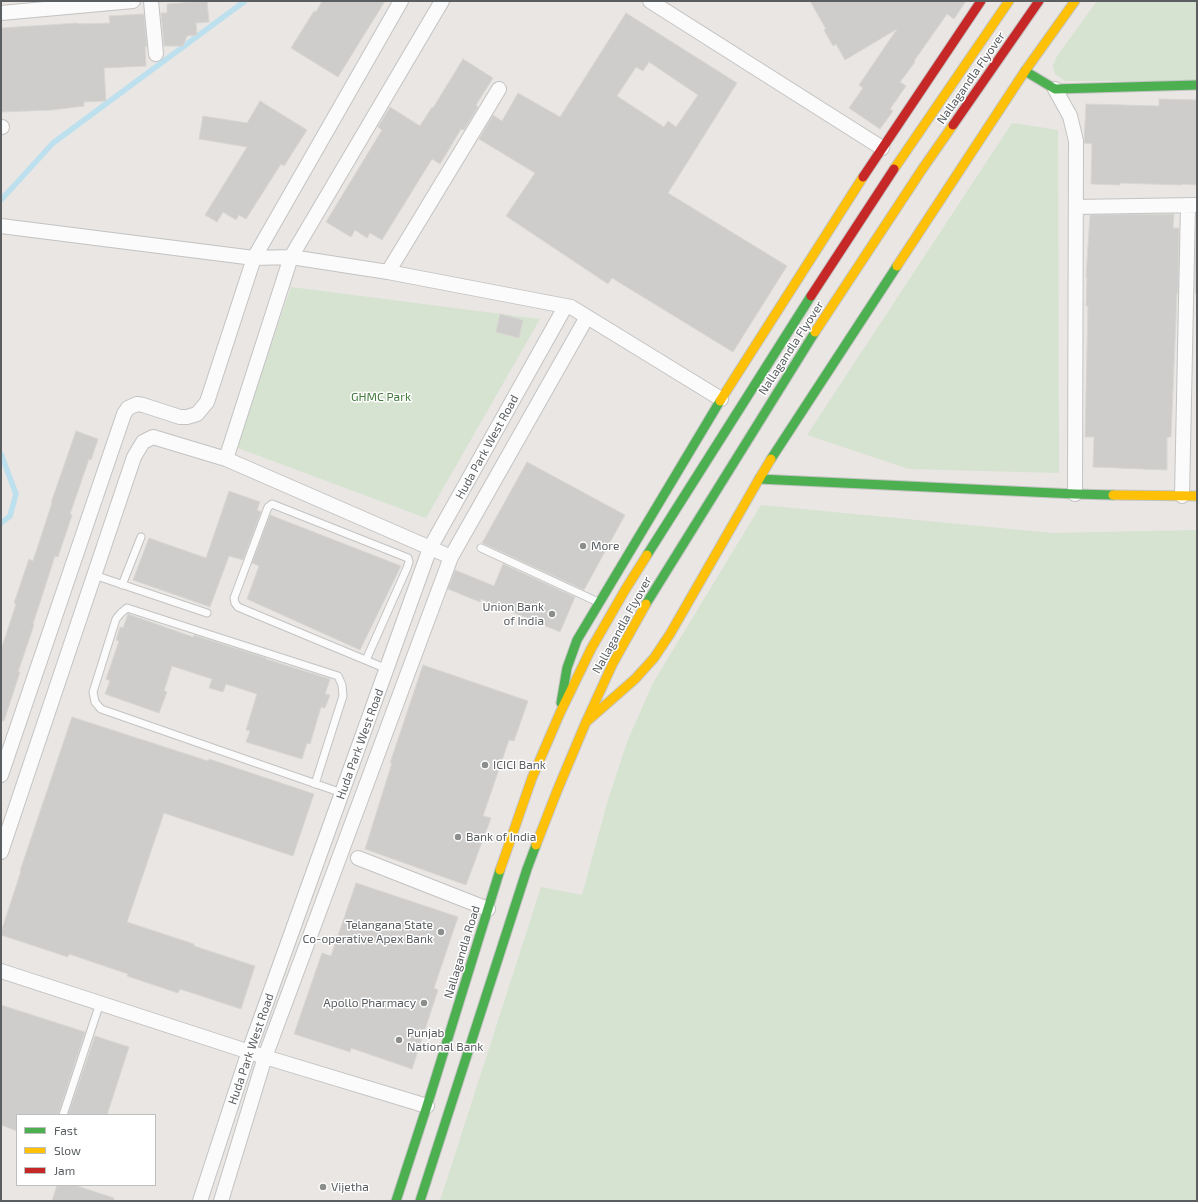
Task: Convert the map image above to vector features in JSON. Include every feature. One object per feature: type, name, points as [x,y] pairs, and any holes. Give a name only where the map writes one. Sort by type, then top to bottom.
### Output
[{"type":"main road","points":[[560,713],[567,668],[571,655],[599,602],[721,399],[882,148],[981,1]]},
{"type":"main road","name":"Nallagandla Flyover","points":[[560,713],[591,649],[625,590],[794,322],[904,152],[1009,1]]},
{"type":"main road","name":"Nallagandla Flyover","points":[[586,722],[613,663],[646,604],[818,328],[923,168],[1039,1]]},
{"type":"main road","points":[[420,1201],[527,869],[557,791],[586,722],[636,679],[654,658],[670,634],[759,479],[785,438],[942,195],[1025,71],[1075,1]]},
{"type":"main road","points":[[1025,71],[1055,88],[1197,86]]},
{"type":"main road","points":[[759,479],[1075,494],[1197,496]]},
{"type":"main road","name":"Nallagandla Road","points":[[396,1201],[502,864],[532,778],[560,713]]},
{"type":"street","points":[[1,13],[133,1]]},
{"type":"street","points":[[151,1],[156,54]]},
{"type":"street","points":[[1,775],[124,414],[128,408],[137,404],[180,417],[187,417],[197,414],[207,402],[254,258],[401,1]]},
{"type":"street","points":[[226,460],[291,257],[442,1]]},
{"type":"street","points":[[650,1],[882,148]]},
{"type":"street","points":[[1055,88],[1070,116],[1076,141],[1075,494]]},
{"type":"street","points":[[388,272],[499,89]]},
{"type":"street","points":[[1077,207],[1192,205],[1191,312],[1182,496]]},
{"type":"street","points":[[1,226],[254,258],[291,257],[388,272],[571,307],[721,399]]},
{"type":"street","name":"Huda Park West Road","points":[[200,1201],[249,1051],[430,548],[565,307]]},
{"type":"street","name":"Huda Park West Road","points":[[221,1201],[265,1057],[451,557],[587,317]]},
{"type":"street","points":[[1,852],[134,457],[144,442],[153,437],[226,460],[451,557]]},
{"type":"street","points":[[358,858],[488,909]]},
{"type":"street","points":[[1,971],[265,1057],[427,1106]]},
{"type":"lane","points":[[366,660],[408,568],[408,558],[272,504],[268,507],[234,598],[235,603],[238,607],[387,669]]},
{"type":"lane","points":[[122,585],[141,537]]},
{"type":"lane","points":[[482,548],[599,602]]},
{"type":"lane","points":[[94,575],[207,613]]},
{"type":"lane","points":[[315,784],[343,696],[342,685],[338,676],[128,608],[121,613],[116,619],[94,692],[95,702],[101,709],[315,784],[342,793]]},
{"type":"lane","points":[[63,1114],[100,1003]]},
{"type":"green space","points":[[1097,1],[1197,1],[1197,81],[1065,81],[1055,74],[1053,66],[1057,56]]},
{"type":"green space","points":[[1012,123],[1058,130],[1059,473],[909,469],[807,435]]},
{"type":"green space","name":"GHMC Park","points":[[291,287],[540,319],[426,518],[235,447]]},
{"type":"green space","points":[[761,505],[1052,533],[1197,530],[1197,1201],[440,1201],[541,887],[582,895],[608,800],[627,742],[653,683]]},
{"type":"building","points":[[207,1],[209,22],[196,23],[197,35],[187,36],[183,46],[164,46],[161,13],[167,13],[167,4]]},
{"type":"building","points":[[322,1],[385,1],[338,77],[291,48]]},
{"type":"building","points":[[810,1],[966,1],[954,19],[947,14],[914,61],[915,62],[900,82],[906,86],[890,109],[893,111],[880,129],[849,108],[863,88],[859,85],[897,29],[845,60],[836,44],[833,46],[824,30],[826,29]]},
{"type":"building","points":[[626,13],[737,83],[668,193],[787,266],[733,352],[612,278],[608,284],[506,216],[535,173],[479,139],[493,115],[502,121],[518,93],[560,117]],"holes":[[[649,62],[698,95],[676,127],[668,121],[664,127],[617,96],[636,67],[643,71]]]},
{"type":"building","points":[[144,14],[147,47],[145,47],[146,66],[104,68],[106,101],[84,102],[84,106],[52,110],[1,112],[1,28],[78,23],[110,23],[109,16]]},
{"type":"building","points":[[463,59],[493,78],[476,105],[478,107],[464,130],[461,129],[440,164],[432,159],[382,240],[370,233],[367,238],[355,230],[351,237],[326,222],[382,130],[378,127],[390,107],[420,126],[432,107],[433,108]]},
{"type":"building","points":[[1159,99],[1197,100],[1197,185],[1120,183],[1120,185],[1091,184],[1092,144],[1084,143],[1086,104],[1159,106]]},
{"type":"building","points":[[260,101],[307,130],[284,166],[281,164],[246,219],[239,215],[236,220],[223,212],[217,222],[205,215],[247,147],[199,139],[203,116],[247,123]]},
{"type":"building","points":[[1174,214],[1173,228],[1179,228],[1178,293],[1171,437],[1167,437],[1167,470],[1093,467],[1094,437],[1085,437],[1088,306],[1086,306],[1086,277],[1090,215]]},
{"type":"building","points":[[1197,228],[1197,294],[1195,293]]},
{"type":"building","points":[[500,314],[523,320],[519,338],[496,332]]},
{"type":"building","points":[[76,431],[98,439],[91,460],[89,459],[70,514],[72,515],[58,557],[55,556],[4,721],[1,721],[1,650],[16,604],[14,603],[29,559],[33,561]]},
{"type":"building","points":[[527,462],[625,515],[584,590],[482,543]]},
{"type":"building","points":[[229,491],[260,502],[257,510],[261,512],[243,560],[229,556],[210,607],[133,580],[149,538],[206,558]]},
{"type":"building","points":[[270,515],[401,566],[360,650],[247,599],[259,566],[252,563]]},
{"type":"building","points":[[503,564],[575,597],[560,632],[481,599],[480,602],[448,589],[455,570],[494,586]]},
{"type":"building","points":[[128,614],[193,637],[194,635],[330,679],[325,694],[330,695],[325,708],[321,707],[310,744],[307,743],[302,759],[246,742],[250,731],[246,730],[257,694],[226,684],[223,692],[209,688],[212,679],[172,666],[164,691],[167,692],[159,713],[105,694],[110,681],[106,679],[119,641],[116,640],[120,627],[123,628]]},
{"type":"building","points":[[423,665],[528,701],[514,741],[509,740],[483,816],[491,818],[466,885],[365,849],[392,763],[390,763]]},
{"type":"building","points":[[72,717],[208,761],[209,759],[314,794],[293,856],[164,813],[127,922],[255,966],[241,1009],[180,989],[178,993],[69,954],[68,957],[1,935],[20,871]]},
{"type":"building","points":[[356,883],[458,917],[434,988],[438,990],[412,1069],[351,1048],[350,1052],[294,1034],[322,953],[331,956]]},
{"type":"building","points":[[1,1005],[85,1032],[58,1114],[16,1114],[16,1131],[1,1125]]},
{"type":"building","points":[[95,1036],[129,1047],[107,1114],[68,1114]]},
{"type":"building","points":[[57,1186],[77,1186],[114,1198],[114,1201],[52,1201]]},
{"type":"waterway","points":[[1,200],[53,143],[245,1]]},
{"type":"waterway","points":[[1,454],[16,494],[10,516],[1,523]]},
{"type":"traffic: fast","points":[[1025,71],[1055,89],[1197,85]]},
{"type":"traffic: fast","points":[[771,459],[897,266]]},
{"type":"traffic: fast","points":[[647,555],[811,296]]},
{"type":"traffic: fast","points":[[646,604],[815,332]]},
{"type":"traffic: fast","points":[[561,703],[567,668],[577,640],[720,401]]},
{"type":"traffic: fast","points":[[759,479],[1113,495]]},
{"type":"traffic: fast","points":[[420,1201],[536,845]]},
{"type":"traffic: fast","points":[[396,1201],[500,870]]},
{"type":"traffic: slow","points":[[894,169],[1009,1]]},
{"type":"traffic: slow","points":[[897,266],[1025,71],[1075,1]]},
{"type":"traffic: slow","points":[[815,332],[953,125]]},
{"type":"traffic: slow","points":[[720,401],[863,177]]},
{"type":"traffic: slow","points":[[586,722],[635,679],[654,658],[670,634],[771,459]]},
{"type":"traffic: slow","points":[[1113,495],[1197,496]]},
{"type":"traffic: slow","points":[[500,870],[532,778],[560,713],[591,649],[647,555]]},
{"type":"traffic: slow","points":[[536,845],[586,722],[613,663],[646,604]]},
{"type":"traffic: jam","points":[[863,177],[981,1]]},
{"type":"traffic: jam","points":[[953,125],[1039,1]]},
{"type":"traffic: jam","points":[[811,296],[894,169]]},
{"type":"place","name":"More","points":[[583,546]]},
{"type":"place","name":"Union Bank of India","points":[[552,614]]},
{"type":"place","name":"ICICI Bank","points":[[485,765]]},
{"type":"place","name":"Bank of India","points":[[458,837]]},
{"type":"place","name":"Telangana State Co-operative Apex Bank","points":[[441,932]]},
{"type":"place","name":"Apollo Pharmacy","points":[[424,1003]]},
{"type":"place","name":"Punjab National Bank","points":[[399,1040]]},
{"type":"place","name":"Vijetha","points":[[323,1187]]}]
